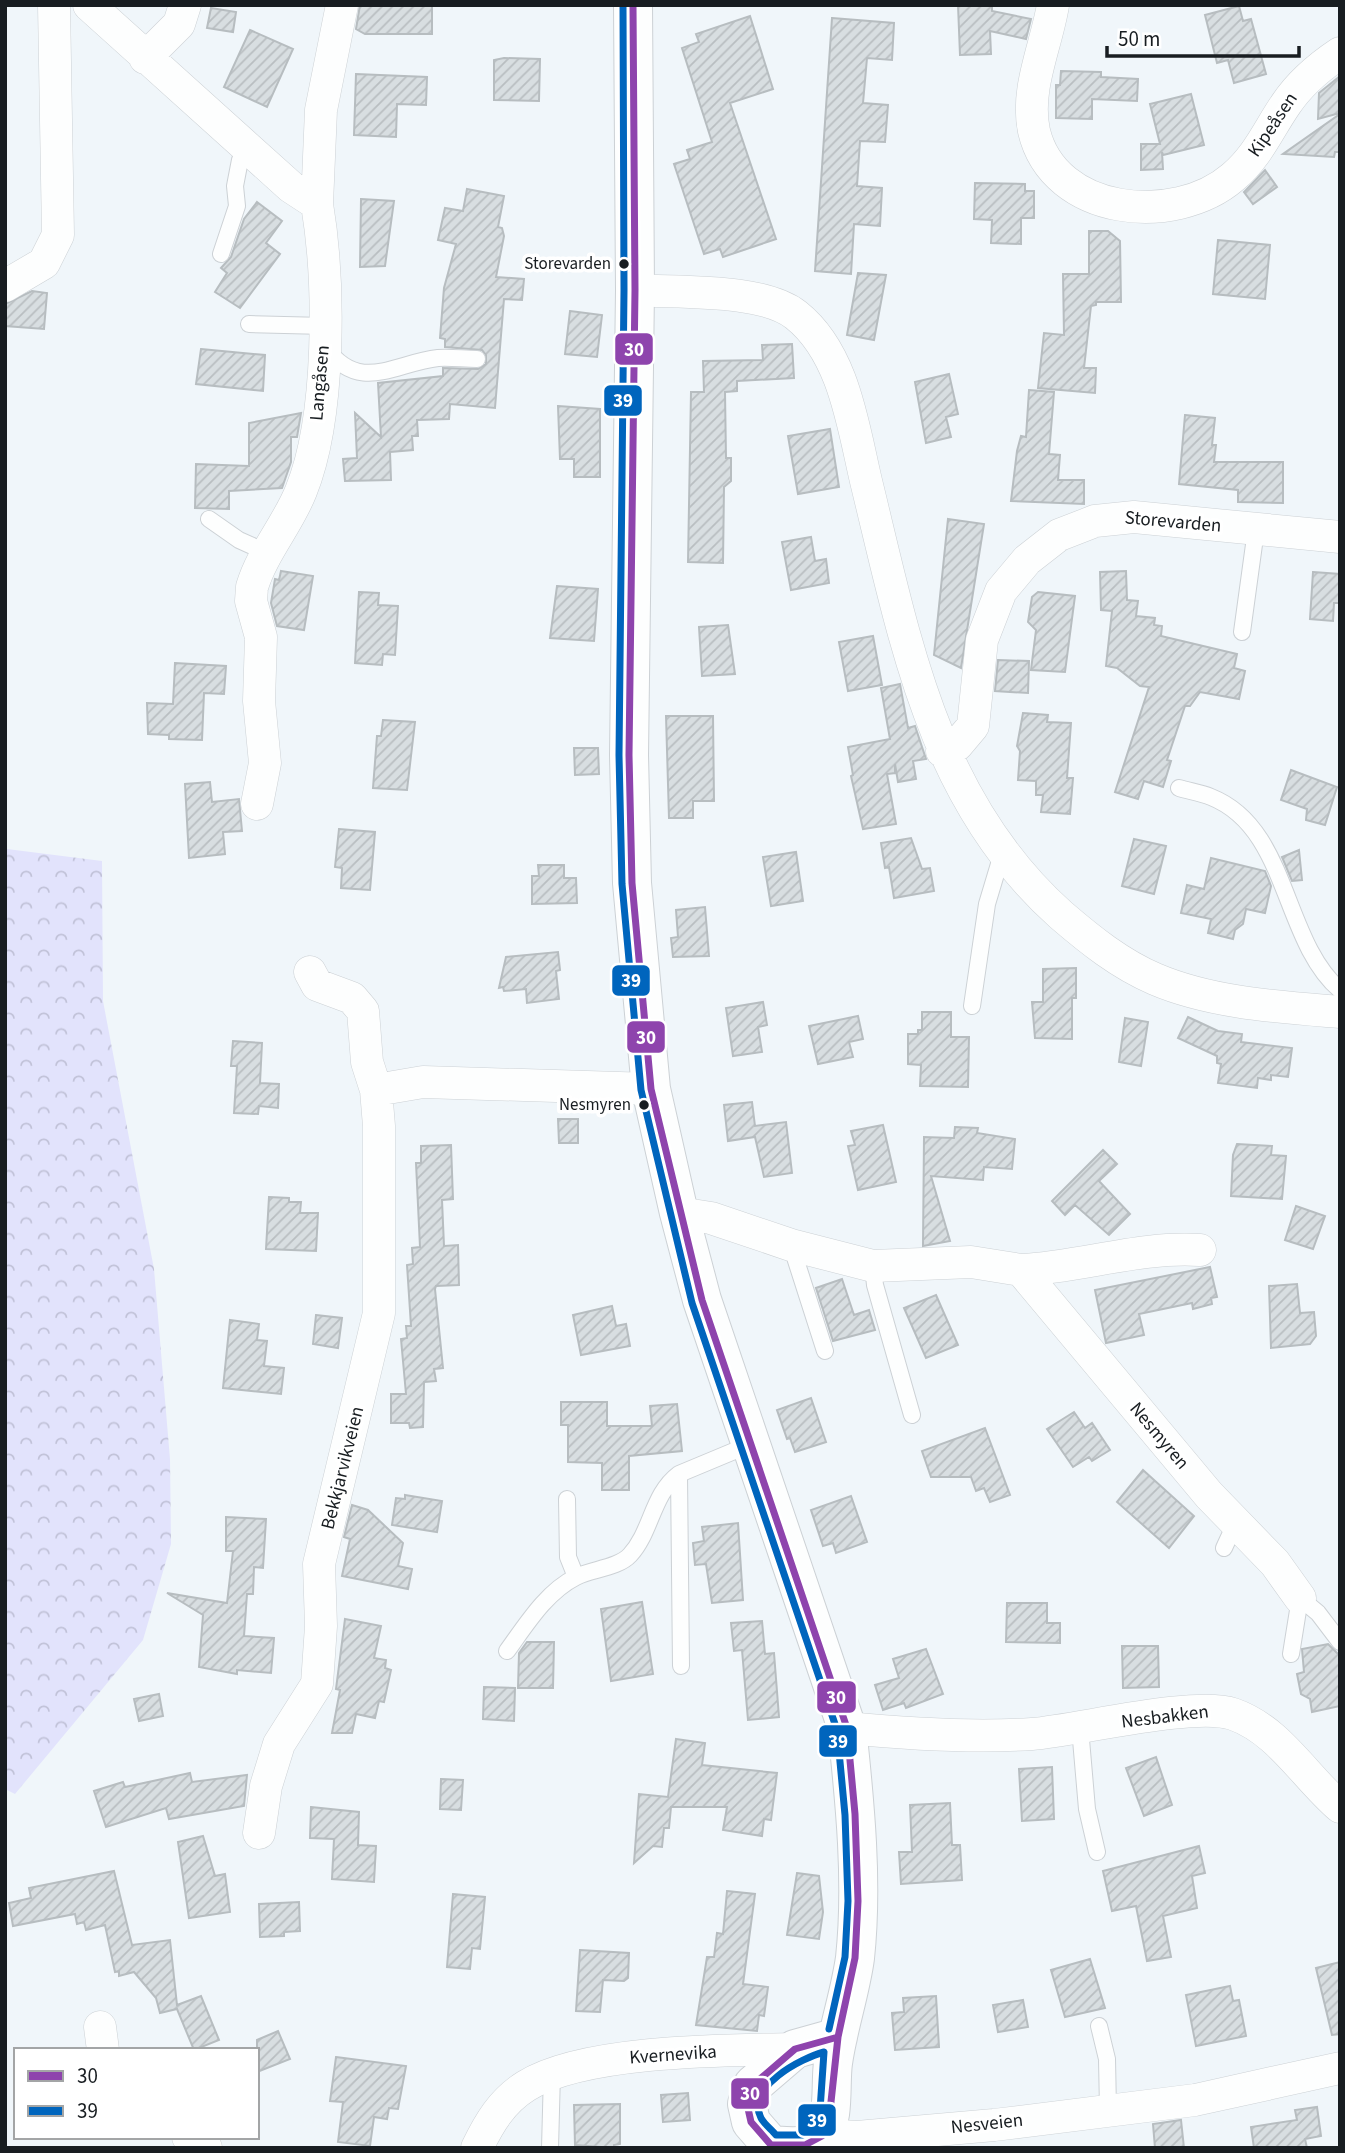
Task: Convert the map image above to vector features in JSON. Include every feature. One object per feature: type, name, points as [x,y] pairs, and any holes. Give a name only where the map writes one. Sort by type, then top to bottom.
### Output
[{"type":"street","points":[[5,286],[44,263],[58,235],[54,5]]},
{"type":"street","points":[[89,5],[291,187],[317,204]]},
{"type":"street","points":[[145,58],[179,24],[185,5]]},
{"type":"street","name":"Langåsen","points":[[257,804],[265,763],[259,701],[261,637],[251,594],[256,575],[286,525],[310,465],[325,336],[325,266],[317,204],[321,110],[342,5]]},
{"type":"street","points":[[634,5],[635,290],[629,768],[632,883],[651,1089],[679,1213],[710,1324],[847,1728],[858,1917],[850,1993],[838,2037],[827,2124],[823,2135],[809,2144],[771,2145],[751,2122],[747,2104],[753,2085],[795,2049],[838,2037]]},
{"type":"street","name":"Kipeåsen","points":[[1053,5],[1033,91],[1034,131],[1041,152],[1066,182],[1085,194],[1110,203],[1136,207],[1180,205],[1215,190],[1232,178],[1255,154],[1297,89],[1340,53]]},
{"type":"street","points":[[635,290],[769,302],[797,316],[824,349],[847,402],[927,711],[961,788],[1002,854],[1044,900],[1112,956],[1157,980],[1238,1000],[1340,1012]]},
{"type":"street","name":"Storevarden","points":[[943,751],[957,745],[973,726],[982,640],[1001,590],[1042,547],[1078,526],[1112,518],[1340,537]]},
{"type":"street","name":"Bekkjarvikveien","points":[[259,1833],[266,1786],[279,1744],[317,1684],[321,1626],[319,1564],[379,1313],[379,1126],[376,1090],[367,1062],[363,1011],[352,998],[317,985],[310,972]]},
{"type":"street","points":[[376,1090],[424,1082],[651,1089]]},
{"type":"street","points":[[679,1213],[711,1218],[791,1245],[873,1266],[971,1262],[1021,1270],[1060,1268],[1165,1249],[1200,1250]]},
{"type":"street","name":"Nesmyren","points":[[1021,1270],[1186,1469],[1230,1535],[1275,1563],[1300,1598]]},
{"type":"street","name":"Nesbakken","points":[[847,1728],[989,1736],[1080,1728],[1181,1712],[1230,1713],[1267,1733],[1340,1807]]},
{"type":"street","name":"Kvernevika","points":[[477,2148],[490,2122],[508,2100],[527,2085],[552,2073],[633,2057],[795,2049]]},
{"type":"street","name":"Nesveien","points":[[823,2135],[857,2137],[994,2125],[1240,2092],[1340,2068]]},
{"type":"lane","points":[[220,254],[237,206],[235,186],[240,160],[246,147]]},
{"type":"lane","points":[[249,324],[325,336],[335,359],[358,373],[382,373],[438,358],[477,359]]},
{"type":"lane","points":[[209,519],[239,540],[268,553]]},
{"type":"lane","points":[[1242,632],[1256,530]]},
{"type":"lane","points":[[1179,788],[1211,797],[1246,824],[1275,867],[1312,957],[1340,990]]},
{"type":"lane","points":[[972,1006],[988,904],[1002,854]]},
{"type":"lane","points":[[791,1245],[825,1351]]},
{"type":"lane","points":[[873,1266],[875,1285],[912,1415]]},
{"type":"lane","points":[[507,1651],[548,1598],[576,1577],[627,1559],[642,1540],[663,1491],[679,1474],[751,1444]]},
{"type":"lane","points":[[679,1474],[681,1666]]},
{"type":"lane","points":[[567,1499],[568,1557],[576,1577]]},
{"type":"lane","points":[[1290,1654],[1300,1598],[1318,1613],[1340,1642]]},
{"type":"lane","points":[[1080,1728],[1087,1809],[1097,1852]]},
{"type":"lane","points":[[1099,2026],[1107,2059],[1108,2109]]},
{"type":"lane","points":[[550,2148],[552,2073]]},
{"type":"green space","points":[[7,849],[102,861],[103,1001],[154,1269],[170,1459],[171,1544],[143,1640],[15,1794],[5,1789]]},
{"type":"building","points":[[360,5],[432,5],[432,34],[365,34],[356,29]]},
{"type":"building","points":[[958,5],[992,5],[992,11],[1031,19],[1026,39],[990,31],[991,54],[960,55]]},
{"type":"building","points":[[1239,6],[1243,21],[1251,19],[1266,74],[1234,83],[1228,60],[1217,63],[1205,15]]},
{"type":"building","points":[[211,8],[236,12],[233,32],[207,28]]},
{"type":"building","points":[[750,16],[773,89],[730,103],[776,239],[723,257],[720,249],[704,254],[674,164],[690,159],[687,150],[712,142],[682,48],[699,42],[696,34]]},
{"type":"building","points":[[832,18],[894,23],[892,60],[867,58],[863,103],[888,105],[885,142],[860,141],[857,186],[882,188],[880,226],[854,224],[851,274],[815,271]]},
{"type":"building","points":[[250,30],[293,49],[267,107],[224,87]]},
{"type":"building","points":[[540,59],[539,101],[494,100],[494,60]]},
{"type":"building","points":[[1061,71],[1101,72],[1101,77],[1138,79],[1137,101],[1092,99],[1092,119],[1056,118],[1056,85],[1060,85]]},
{"type":"building","points":[[356,74],[427,77],[426,105],[397,104],[396,137],[354,135]]},
{"type":"building","points":[[1340,76],[1340,113],[1318,119],[1319,93]]},
{"type":"building","points":[[1191,94],[1204,145],[1163,155],[1162,152],[1163,169],[1141,170],[1141,144],[1160,144],[1150,104]]},
{"type":"building","points":[[1340,114],[1340,152],[1335,152],[1334,157],[1283,154]]},
{"type":"building","points":[[1265,170],[1277,187],[1253,204],[1244,192]]},
{"type":"building","points":[[975,183],[1025,184],[1025,191],[1034,191],[1034,218],[1021,218],[1021,244],[991,243],[992,220],[974,219]]},
{"type":"building","points":[[467,189],[504,196],[498,227],[502,228],[504,236],[496,277],[524,279],[522,300],[504,299],[495,408],[450,404],[449,419],[417,420],[418,436],[412,436],[413,450],[390,452],[391,480],[345,481],[343,459],[357,458],[355,413],[381,437],[378,383],[443,376],[443,368],[478,369],[486,364],[486,355],[482,350],[445,347],[445,339],[440,338],[444,288],[456,244],[438,240],[445,208],[463,211]]},
{"type":"building","points":[[361,199],[394,201],[385,266],[360,267]]},
{"type":"building","points":[[257,202],[282,221],[266,243],[280,254],[240,308],[215,292],[227,273],[221,268],[231,257],[244,219]]},
{"type":"building","points":[[1089,231],[1108,231],[1120,241],[1121,302],[1096,302],[1096,305],[1091,306],[1084,368],[1096,368],[1095,393],[1038,388],[1044,333],[1064,335],[1063,274],[1089,274]]},
{"type":"building","points":[[1218,240],[1270,245],[1265,299],[1213,294]]},
{"type":"building","points":[[858,273],[886,275],[874,340],[847,335]]},
{"type":"building","points":[[32,291],[47,293],[44,329],[5,326],[5,304]]},
{"type":"building","points":[[570,311],[602,315],[597,357],[565,354]]},
{"type":"building","points":[[792,344],[794,378],[737,381],[737,391],[725,392],[726,458],[731,458],[731,481],[724,487],[723,563],[688,562],[691,392],[704,392],[703,361],[763,360],[762,345]]},
{"type":"building","points":[[201,349],[265,355],[263,391],[196,384]]},
{"type":"building","points":[[949,374],[958,414],[946,417],[951,437],[926,443],[915,382]]},
{"type":"building","points":[[1029,390],[1054,392],[1049,454],[1060,455],[1058,480],[1084,480],[1084,504],[1011,501],[1017,451],[1021,436],[1026,437]]},
{"type":"building","points":[[558,406],[600,409],[600,477],[574,477],[574,459],[560,459]]},
{"type":"building","points":[[301,413],[297,437],[291,437],[291,462],[282,488],[229,491],[229,509],[195,508],[196,464],[249,466],[249,423]]},
{"type":"building","points":[[1185,415],[1215,418],[1212,445],[1216,445],[1214,462],[1283,462],[1283,503],[1238,502],[1238,490],[1179,484]]},
{"type":"building","points":[[830,429],[839,487],[798,494],[788,436]]},
{"type":"building","points":[[948,519],[984,524],[961,668],[934,655]]},
{"type":"building","points":[[811,537],[815,561],[826,559],[829,583],[791,590],[782,542]]},
{"type":"building","points":[[281,571],[313,576],[304,630],[277,626],[271,603],[275,579],[279,580]]},
{"type":"building","points":[[1126,571],[1127,600],[1138,601],[1136,616],[1155,618],[1154,625],[1162,626],[1161,636],[1237,654],[1234,668],[1245,671],[1239,699],[1200,692],[1190,706],[1185,706],[1167,760],[1171,761],[1163,787],[1144,781],[1138,799],[1115,792],[1149,687],[1140,686],[1117,668],[1106,666],[1112,611],[1101,610],[1100,572]]},
{"type":"building","points":[[1313,572],[1340,574],[1340,603],[1334,603],[1333,621],[1310,619]]},
{"type":"building","points":[[557,586],[598,589],[594,641],[550,638]]},
{"type":"building","points":[[359,592],[379,593],[378,605],[398,606],[395,655],[383,654],[382,665],[355,663]]},
{"type":"building","points":[[1038,592],[1075,596],[1065,672],[1031,670],[1036,630],[1028,622],[1032,597]]},
{"type":"building","points":[[728,625],[735,674],[702,676],[699,627]]},
{"type":"building","points":[[873,636],[882,685],[848,691],[839,642]]},
{"type":"building","points":[[998,660],[1029,661],[1028,693],[995,691]]},
{"type":"building","points":[[175,663],[226,666],[224,694],[204,693],[202,740],[169,739],[169,735],[148,734],[147,703],[173,704]]},
{"type":"building","points":[[900,684],[908,728],[915,726],[926,759],[913,761],[916,779],[898,782],[895,764],[895,773],[887,774],[896,824],[863,829],[851,776],[848,747],[890,739],[881,688]]},
{"type":"building","points":[[1023,713],[1048,715],[1047,722],[1071,723],[1067,778],[1073,778],[1070,814],[1041,812],[1043,795],[1036,795],[1036,781],[1018,780],[1020,751],[1017,746]]},
{"type":"building","points":[[666,716],[713,716],[714,801],[693,801],[693,818],[669,818]]},
{"type":"building","points":[[383,720],[415,722],[407,790],[373,788],[377,736],[381,736]]},
{"type":"building","points":[[574,748],[598,748],[599,774],[575,775]]},
{"type":"building","points":[[1291,770],[1337,787],[1325,825],[1306,820],[1307,809],[1281,800]]},
{"type":"building","points":[[210,782],[212,802],[239,799],[242,831],[223,832],[225,854],[189,858],[185,784]]},
{"type":"building","points":[[339,829],[375,832],[370,890],[341,888],[342,868],[335,867]]},
{"type":"building","points":[[911,838],[922,869],[930,868],[934,891],[894,898],[889,867],[885,868],[881,843]]},
{"type":"building","points":[[1134,839],[1166,846],[1154,894],[1122,886]]},
{"type":"building","points":[[1299,850],[1302,880],[1292,881],[1282,857]]},
{"type":"building","points":[[796,852],[803,901],[771,906],[763,857]]},
{"type":"building","points":[[1211,858],[1265,871],[1271,886],[1265,913],[1246,909],[1243,924],[1235,930],[1233,939],[1208,933],[1211,919],[1181,913],[1187,885],[1204,889]]},
{"type":"building","points":[[538,865],[564,865],[564,878],[576,878],[577,903],[532,904],[532,876],[539,876]]},
{"type":"building","points":[[705,907],[709,956],[673,957],[671,938],[678,937],[676,910]]},
{"type":"building","points":[[558,952],[560,970],[556,971],[559,999],[527,1003],[526,989],[504,991],[503,987],[499,988],[506,957]]},
{"type":"building","points":[[1076,968],[1076,998],[1072,998],[1072,1039],[1035,1038],[1032,1002],[1043,1002],[1043,969]]},
{"type":"building","points":[[763,1002],[767,1025],[758,1027],[762,1052],[733,1056],[726,1008]]},
{"type":"building","points":[[922,1012],[951,1012],[951,1037],[969,1037],[968,1087],[920,1086],[921,1065],[908,1064],[908,1034],[918,1034],[918,1030],[922,1030]]},
{"type":"building","points":[[858,1016],[863,1039],[849,1042],[853,1057],[818,1064],[809,1026]]},
{"type":"building","points":[[1188,1017],[1218,1031],[1242,1034],[1241,1042],[1292,1048],[1288,1077],[1271,1075],[1271,1080],[1258,1078],[1257,1088],[1218,1083],[1221,1064],[1217,1063],[1217,1056],[1178,1038]]},
{"type":"building","points":[[1125,1018],[1148,1022],[1141,1066],[1119,1062]]},
{"type":"building","points":[[233,1041],[262,1043],[260,1083],[279,1084],[278,1108],[259,1106],[258,1114],[234,1113],[237,1066],[231,1066]]},
{"type":"building","points":[[752,1102],[755,1126],[786,1122],[792,1173],[764,1177],[755,1137],[728,1141],[724,1105]]},
{"type":"building","points":[[558,1119],[578,1119],[578,1143],[559,1143]]},
{"type":"building","points":[[883,1125],[896,1182],[858,1190],[848,1146],[855,1145],[851,1131]]},
{"type":"building","points":[[955,1127],[978,1128],[977,1133],[1015,1139],[1012,1169],[984,1167],[983,1180],[931,1176],[950,1241],[923,1246],[924,1137],[954,1138]]},
{"type":"building","points":[[1237,1144],[1272,1146],[1271,1155],[1286,1156],[1282,1199],[1231,1196],[1233,1155]]},
{"type":"building","points":[[451,1145],[453,1199],[442,1200],[444,1246],[458,1245],[459,1285],[436,1286],[443,1368],[434,1369],[436,1381],[424,1382],[423,1427],[410,1428],[409,1423],[391,1423],[391,1394],[406,1394],[401,1339],[407,1338],[406,1326],[411,1326],[407,1265],[413,1264],[412,1248],[420,1247],[416,1163],[421,1163],[421,1146]]},
{"type":"building","points":[[1103,1150],[1117,1164],[1099,1181],[1130,1214],[1109,1235],[1075,1205],[1065,1215],[1052,1201]]},
{"type":"building","points":[[269,1197],[301,1202],[300,1213],[318,1213],[316,1251],[266,1249]]},
{"type":"building","points":[[1296,1206],[1325,1216],[1313,1249],[1285,1240]]},
{"type":"building","points":[[1210,1267],[1217,1297],[1211,1298],[1212,1304],[1193,1309],[1192,1303],[1139,1314],[1144,1335],[1106,1343],[1095,1290]]},
{"type":"building","points":[[842,1279],[854,1315],[869,1310],[875,1330],[833,1341],[816,1288]]},
{"type":"building","points":[[1297,1284],[1300,1313],[1314,1312],[1316,1336],[1310,1344],[1271,1348],[1269,1286]]},
{"type":"building","points":[[936,1295],[958,1345],[926,1358],[904,1308]]},
{"type":"building","points":[[612,1306],[616,1326],[626,1324],[630,1346],[581,1355],[573,1315]]},
{"type":"building","points":[[316,1315],[342,1318],[338,1348],[313,1344]]},
{"type":"building","points":[[230,1320],[259,1324],[257,1340],[267,1341],[264,1366],[284,1368],[281,1394],[223,1388]]},
{"type":"building","points":[[811,1398],[826,1442],[795,1452],[790,1438],[787,1439],[777,1410]]},
{"type":"building","points":[[561,1402],[607,1402],[607,1426],[652,1426],[650,1406],[677,1404],[682,1451],[629,1456],[629,1490],[602,1490],[602,1463],[568,1462],[568,1425],[561,1425]]},
{"type":"building","points":[[1074,1412],[1085,1428],[1092,1423],[1110,1450],[1092,1461],[1089,1457],[1073,1467],[1047,1429]]},
{"type":"building","points":[[985,1428],[1010,1495],[990,1502],[984,1488],[976,1491],[971,1477],[931,1477],[922,1451]]},
{"type":"building","points":[[1143,1470],[1194,1516],[1169,1548],[1117,1502]]},
{"type":"building","points":[[405,1495],[442,1501],[437,1532],[392,1525],[396,1498],[405,1499]]},
{"type":"building","points":[[851,1496],[867,1542],[836,1553],[833,1543],[823,1546],[811,1510]]},
{"type":"building","points":[[352,1505],[368,1510],[403,1543],[398,1566],[412,1569],[408,1589],[342,1576],[350,1539],[344,1537]]},
{"type":"building","points":[[226,1517],[266,1519],[263,1568],[254,1567],[253,1594],[247,1594],[244,1636],[274,1638],[271,1673],[237,1670],[237,1674],[199,1667],[203,1615],[167,1593],[227,1603],[233,1551],[226,1551]]},
{"type":"building","points":[[738,1523],[743,1600],[712,1603],[706,1564],[695,1565],[693,1543],[704,1541],[702,1527]]},
{"type":"building","points":[[642,1602],[653,1674],[611,1681],[601,1609]]},
{"type":"building","points":[[1007,1603],[1047,1603],[1047,1623],[1060,1623],[1060,1643],[1006,1642]]},
{"type":"building","points":[[345,1619],[381,1626],[374,1658],[386,1660],[385,1668],[391,1670],[384,1702],[379,1701],[375,1718],[356,1714],[352,1733],[332,1733],[340,1690],[336,1689]]},
{"type":"building","points":[[762,1621],[765,1654],[774,1653],[779,1717],[748,1720],[742,1650],[734,1651],[731,1623]]},
{"type":"building","points":[[527,1642],[554,1642],[553,1688],[518,1688],[519,1653]]},
{"type":"building","points":[[1328,1644],[1340,1656],[1340,1706],[1312,1712],[1310,1699],[1301,1694],[1297,1674],[1304,1672],[1302,1649]]},
{"type":"building","points":[[1122,1646],[1158,1646],[1159,1687],[1123,1688]]},
{"type":"building","points":[[926,1649],[943,1694],[906,1708],[904,1703],[883,1710],[875,1685],[899,1678],[893,1659]]},
{"type":"building","points":[[484,1687],[515,1688],[514,1721],[483,1719]]},
{"type":"building","points":[[159,1694],[163,1716],[139,1721],[134,1699]]},
{"type":"building","points":[[676,1739],[705,1743],[702,1765],[777,1773],[771,1820],[764,1819],[762,1836],[723,1830],[727,1807],[671,1807],[669,1828],[664,1828],[662,1847],[653,1846],[634,1863],[639,1794],[668,1797]]},
{"type":"building","points":[[1156,1757],[1172,1805],[1144,1816],[1126,1768]]},
{"type":"building","points":[[1052,1767],[1054,1819],[1022,1821],[1019,1769]]},
{"type":"building","points":[[190,1773],[192,1782],[247,1775],[244,1806],[169,1819],[166,1808],[106,1827],[94,1791],[123,1782],[125,1787]]},
{"type":"building","points":[[441,1779],[463,1780],[461,1810],[440,1809]]},
{"type":"building","points":[[950,1803],[952,1845],[960,1845],[962,1880],[901,1884],[899,1852],[912,1852],[910,1805]]},
{"type":"building","points":[[311,1807],[359,1812],[358,1845],[376,1846],[374,1882],[332,1879],[334,1839],[310,1838]]},
{"type":"building","points":[[203,1836],[215,1876],[225,1874],[230,1912],[189,1918],[178,1842]]},
{"type":"building","points":[[1199,1846],[1205,1873],[1192,1876],[1197,1908],[1163,1916],[1171,1957],[1147,1961],[1136,1906],[1112,1911],[1103,1871]]},
{"type":"building","points":[[114,1871],[132,1945],[170,1940],[177,2005],[201,1996],[219,2040],[193,2048],[177,2009],[160,2013],[156,1998],[134,1972],[119,1976],[119,1971],[115,1972],[105,1925],[86,1930],[84,1922],[77,1924],[75,1914],[13,1926],[9,1903],[31,1898],[29,1888]]},
{"type":"building","points":[[797,1873],[819,1876],[823,1912],[819,1939],[787,1935]]},
{"type":"building","points":[[727,1891],[755,1894],[743,1984],[768,1987],[764,2016],[759,2015],[757,2031],[696,2025],[707,1957],[714,1957],[717,1933],[723,1934]]},
{"type":"building","points":[[453,1894],[485,1897],[480,1949],[472,1948],[470,1969],[447,1967]]},
{"type":"building","points":[[299,1902],[300,1931],[284,1932],[284,1936],[260,1937],[259,1904]]},
{"type":"building","points":[[580,1950],[629,1953],[628,1978],[624,1981],[603,1980],[600,2012],[576,2011]]},
{"type":"building","points":[[1090,1959],[1105,2008],[1065,2017],[1051,1970]]},
{"type":"building","points":[[1340,1962],[1340,2034],[1332,2035],[1316,1968]]},
{"type":"building","points":[[1230,1986],[1233,2001],[1239,2000],[1246,2036],[1196,2046],[1186,1995]]},
{"type":"building","points":[[936,1996],[939,2047],[895,2050],[892,2013],[904,2012],[903,1998]]},
{"type":"building","points":[[1023,2000],[1028,2027],[998,2032],[993,2005]]},
{"type":"building","points":[[278,2031],[290,2059],[259,2071],[257,2040]]},
{"type":"building","points":[[336,2057],[406,2066],[398,2109],[389,2108],[387,2119],[374,2117],[370,2146],[338,2142],[343,2102],[330,2101]]},
{"type":"building","points":[[688,2093],[690,2120],[663,2122],[661,2095]]},
{"type":"building","points":[[620,2104],[620,2144],[614,2145],[614,2148],[575,2145],[574,2105]]},
{"type":"building","points":[[1317,2107],[1321,2136],[1305,2139],[1307,2148],[1254,2148],[1251,2127],[1297,2120],[1295,2110]]},
{"type":"building","points":[[1181,2120],[1184,2148],[1155,2148],[1153,2124]]},
{"type":"transit line","name":"39","points":[[623,5],[624,290],[619,755],[622,884],[641,1090],[692,1303],[837,1730],[845,1815],[848,1901],[845,1957],[829,2029]]},
{"type":"transit line","name":"30","points":[[633,5],[635,290],[629,755],[632,883],[651,1089],[702,1300],[847,1728],[855,1814],[858,1901],[855,1958],[838,2037]]},
{"type":"transit line","name":"30","points":[[838,2037],[830,2111],[822,2136],[805,2145],[771,2145],[751,2122],[747,2104],[753,2085],[795,2049],[838,2037]]},
{"type":"transit line","name":"39","points":[[824,2052],[820,2110],[814,2129],[803,2135],[776,2135],[761,2118],[758,2107],[761,2095],[768,2085],[790,2067],[824,2052]]},
{"type":"place","name":"Storevarden","points":[[624,264]]},
{"type":"place","name":"Nesmyren","points":[[644,1105]]}]
